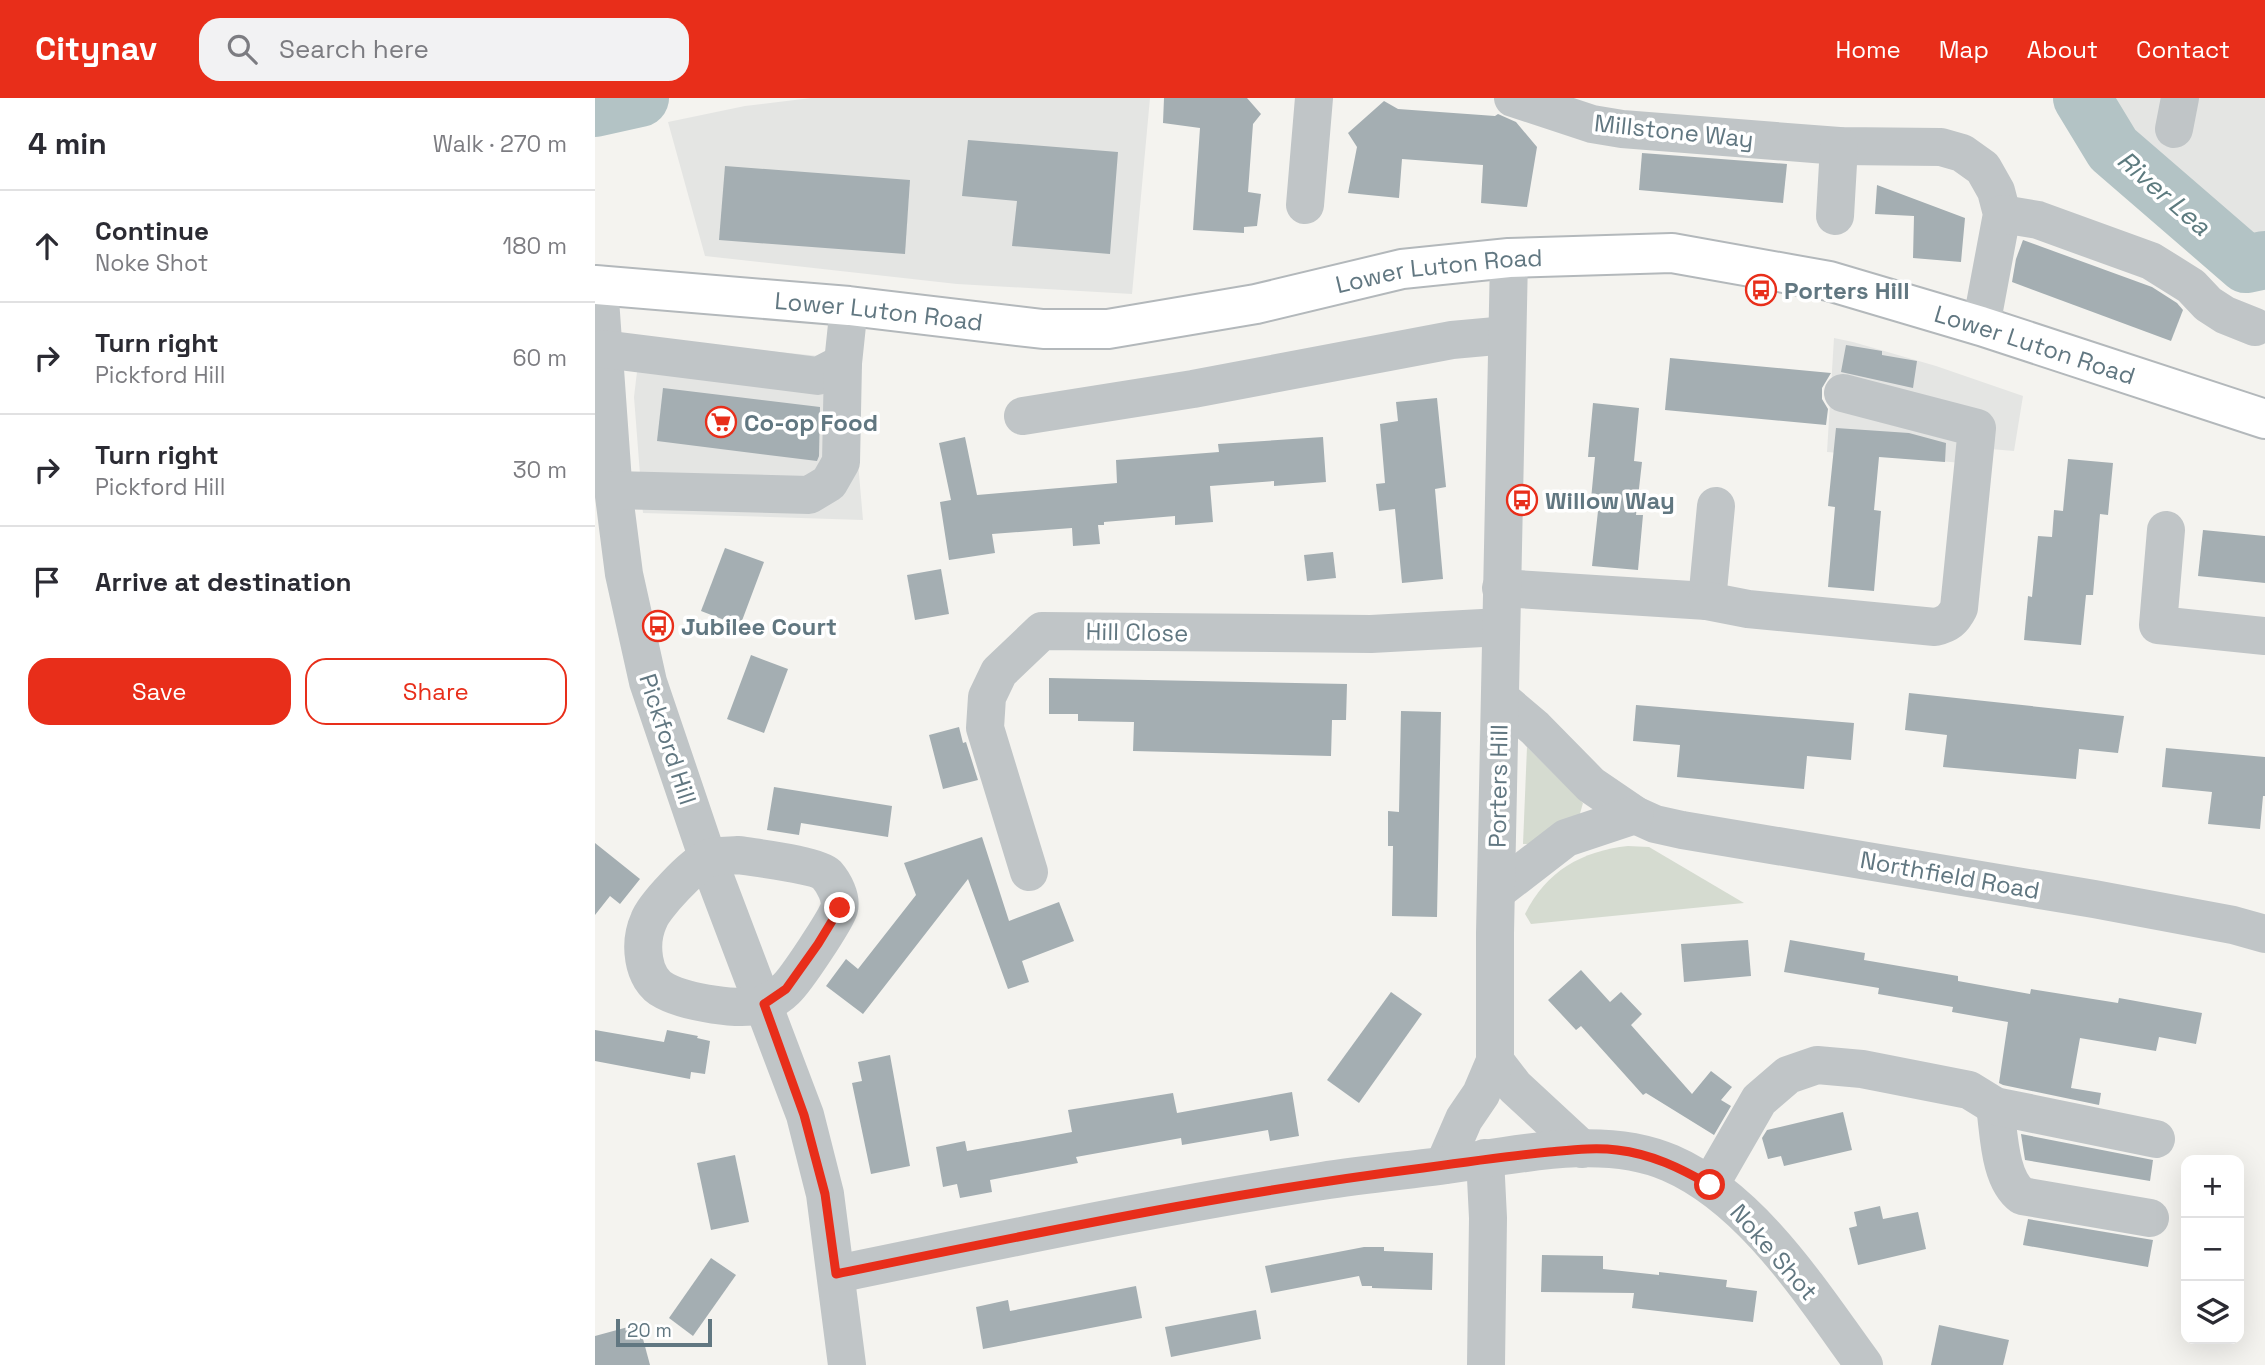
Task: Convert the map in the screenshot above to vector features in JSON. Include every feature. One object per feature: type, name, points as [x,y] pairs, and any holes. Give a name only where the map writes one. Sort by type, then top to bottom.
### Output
[{"type":"main road","name":"Lower Luton Road","points":[[597,285],[849,306],[1043,329],[1108,329],[1256,304],[1402,270],[1509,258],[1672,253],[1829,281],[1981,326],[2265,419]]},
{"type":"street","points":[[1305,205],[1314,98]]},
{"type":"street","name":"Millstone Way","points":[[1513,98],[1592,124],[1622,129],[1839,146],[1941,147],[1962,153],[1983,168],[1996,191],[2002,214],[1981,326]]},
{"type":"street","points":[[1835,216],[1839,146]]},
{"type":"street","points":[[2002,214],[2038,219],[2151,261],[2191,286],[2225,315],[2255,327]]},
{"type":"street","name":"Porters Hill","points":[[1444,1165],[1464,1119],[1481,1094],[1495,1061],[1501,588],[1509,258]]},
{"type":"street","name":"Pickford Hill","points":[[597,285],[603,349],[607,494],[648,682],[708,859],[804,1115],[825,1194],[847,1365]]},
{"type":"street","points":[[607,494],[809,495],[829,483],[841,462],[843,363],[849,306]]},
{"type":"street","points":[[1023,415],[1193,389],[1452,340],[1507,335]]},
{"type":"street","points":[[603,349],[818,376],[843,363]]},
{"type":"street","points":[[1501,588],[1707,601],[1748,609],[1946,625],[1954,618],[1959,608],[1977,428],[1843,393]]},
{"type":"street","points":[[1707,601],[1716,506]]},
{"type":"street","points":[[2166,530],[2158,625],[2265,636]]},
{"type":"street","name":"Hill Close","points":[[1028,872],[985,728],[987,697],[999,672],[1042,631],[1371,634],[1501,627]]},
{"type":"street","name":"Northfield Road","points":[[1500,699],[1535,728],[1591,785],[1635,815],[1655,824],[2233,925],[2265,935]]},
{"type":"street","points":[[1496,892],[1566,838],[1635,815]]},
{"type":"street","points":[[739,855],[797,865],[825,873],[837,889],[840,908],[818,944],[786,989],[764,1004],[734,1007],[673,995],[659,988],[651,979],[644,958],[643,939],[649,917],[687,874],[708,859],[739,855]]},
{"type":"street","points":[[1495,1061],[1515,1087],[1582,1149]]},
{"type":"street","points":[[1710,1185],[1759,1100],[1788,1074],[1817,1065],[1862,1069],[1969,1090],[1994,1106],[2155,1139]]},
{"type":"street","points":[[1994,1106],[2007,1178],[2014,1190],[2022,1195],[2150,1218]]},
{"type":"street","name":"Noke Shot","points":[[836,1274],[1104,1219],[1323,1181],[1485,1158],[1582,1149],[1615,1149],[1670,1162],[1710,1185],[1743,1210],[1809,1289],[1864,1365]]},
{"type":"street","points":[[1485,1158],[1488,1218],[1486,1365]]},
{"type":"shaded area","points":[[811,98],[1150,98],[1132,294],[957,284],[705,256],[668,122],[745,106]]},
{"type":"shaded area","points":[[2096,98],[2265,98],[2265,250],[2242,246],[2130,149]]},
{"type":"shaded area","points":[[641,338],[849,359],[863,520],[643,513],[634,397]]},
{"type":"shaded area","points":[[1834,338],[1936,366],[2023,396],[2014,451],[1990,449],[1988,465],[1827,452]]},
{"type":"shaded area","points":[[1527,747],[1583,803],[1579,817],[1530,844],[1523,844]]},
{"type":"shaded area","points":[[1628,846],[1649,847],[1744,903],[1531,924],[1525,914],[1543,886],[1555,875],[1581,858]]},
{"type":"building","points":[[1164,98],[1247,98],[1261,114],[1253,124],[1248,192],[1261,194],[1257,226],[1244,227],[1244,233],[1193,230],[1200,128],[1163,123]]},
{"type":"building","points":[[1384,101],[1398,109],[1495,116],[1498,114],[1516,122],[1537,147],[1527,207],[1481,203],[1483,165],[1402,159],[1399,198],[1348,193],[1357,147],[1348,133]]},
{"type":"building","points":[[968,140],[1118,152],[1110,254],[1012,246],[1017,201],[962,196]]},
{"type":"building","points":[[1642,153],[1787,164],[1783,203],[1639,190]]},
{"type":"building","points":[[725,166],[910,180],[905,254],[719,240]]},
{"type":"building","points":[[1877,185],[1965,218],[1961,262],[1913,258],[1914,216],[1875,214]]},
{"type":"building","points":[[2023,240],[2152,287],[2177,303],[2183,310],[2171,341],[2012,282]]},
{"type":"building","points":[[1846,345],[1917,361],[1913,388],[1841,372]]},
{"type":"building","points":[[1670,358],[1831,373],[1822,388],[1822,399],[1828,409],[1826,425],[1665,410]]},
{"type":"building","name":"Co-op Food","points":[[663,388],[820,407],[817,461],[657,441]]},
{"type":"building","points":[[1437,398],[1446,487],[1435,489],[1443,579],[1402,583],[1395,509],[1379,511],[1376,484],[1385,483],[1380,424],[1398,421],[1396,402]]},
{"type":"building","points":[[1593,403],[1639,408],[1634,461],[1642,462],[1636,515],[1643,515],[1638,570],[1592,566],[1598,511],[1590,510],[1595,457],[1588,457]]},
{"type":"building","points":[[1836,428],[1909,433],[1946,443],[1945,462],[1879,457],[1874,510],[1881,511],[1874,591],[1828,587],[1835,507],[1828,506]]},
{"type":"building","points":[[965,437],[977,495],[1117,483],[1116,460],[1219,452],[1218,444],[1323,437],[1326,482],[1274,486],[1274,481],[1210,486],[1213,522],[1175,525],[1175,516],[1104,522],[1104,525],[1098,525],[1100,544],[1073,546],[1072,528],[992,534],[995,553],[949,560],[940,502],[951,500],[939,443]]},
{"type":"building","points":[[2068,459],[2113,463],[2108,515],[2100,514],[2093,595],[2086,595],[2081,645],[2024,640],[2028,596],[2032,597],[2038,536],[2052,537],[2054,510],[2063,511]]},
{"type":"building","points":[[2203,530],[2265,536],[2265,583],[2198,576]]},
{"type":"building","points":[[725,548],[764,562],[740,626],[701,611]]},
{"type":"building","points":[[1333,552],[1336,578],[1307,581],[1304,555]]},
{"type":"building","points":[[941,569],[949,614],[915,620],[907,575]]},
{"type":"building","points":[[751,655],[788,669],[764,733],[727,719]]},
{"type":"building","points":[[1049,678],[1347,684],[1346,720],[1332,720],[1331,756],[1133,751],[1134,722],[1078,721],[1078,714],[1049,714]]},
{"type":"building","points":[[1909,693],[2124,716],[2118,753],[2079,749],[2076,779],[1943,767],[1947,735],[1905,730]]},
{"type":"building","points":[[1636,705],[1854,723],[1851,760],[1807,756],[1804,789],[1677,777],[1680,745],[1633,741]]},
{"type":"building","points":[[1401,711],[1441,712],[1437,917],[1392,916],[1393,846],[1388,846],[1388,811],[1399,812]]},
{"type":"building","points":[[959,727],[978,780],[943,789],[929,735]]},
{"type":"building","points":[[2166,748],[2265,757],[2265,796],[2260,829],[2208,824],[2212,792],[2162,787]]},
{"type":"building","points":[[774,787],[892,806],[888,837],[801,823],[799,835],[767,830]]},
{"type":"building","points":[[982,837],[1009,921],[1059,902],[1074,941],[1022,961],[1029,982],[1008,989],[968,879],[863,1014],[826,986],[846,959],[858,969],[916,895],[904,863]]},
{"type":"building","points":[[595,843],[640,879],[620,904],[610,896],[595,915]]},
{"type":"building","points":[[1748,940],[1751,976],[1684,982],[1681,944]]},
{"type":"building","points":[[1790,940],[1865,953],[1864,960],[1958,976],[1958,981],[2030,994],[2031,989],[2118,1003],[2119,998],[2202,1013],[2196,1044],[2159,1037],[2156,1051],[2080,1038],[2071,1088],[2101,1093],[2099,1105],[2003,1085],[1999,1083],[2008,1022],[1952,1012],[1953,1007],[1878,994],[1879,988],[1784,972]]},
{"type":"building","points":[[1581,970],[1610,1002],[1621,992],[1642,1014],[1631,1025],[1692,1094],[1711,1071],[1732,1087],[1721,1100],[1731,1106],[1714,1135],[1646,1093],[1643,1095],[1581,1026],[1576,1030],[1548,1000]]},
{"type":"building","points":[[1391,992],[1422,1014],[1359,1103],[1327,1080]]},
{"type":"building","points":[[595,1030],[664,1042],[667,1030],[698,1036],[697,1038],[710,1041],[705,1074],[691,1072],[690,1079],[595,1061]]},
{"type":"building","points":[[890,1055],[910,1166],[871,1174],[852,1083],[862,1081],[858,1062]]},
{"type":"building","points":[[1292,1092],[1299,1136],[1270,1141],[1268,1130],[1182,1145],[1181,1138],[1076,1157],[1078,1163],[990,1180],[992,1192],[960,1198],[957,1184],[943,1187],[936,1147],[965,1141],[967,1151],[1072,1132],[1068,1110],[1173,1093],[1177,1113]]},
{"type":"building","points":[[1843,1112],[1852,1150],[1784,1166],[1781,1156],[1768,1159],[1762,1138],[1767,1130]]},
{"type":"building","points":[[2021,1134],[2153,1160],[2150,1181],[2025,1160]]},
{"type":"building","points":[[735,1155],[749,1222],[711,1230],[697,1163]]},
{"type":"building","points":[[1880,1206],[1883,1219],[1918,1212],[1926,1249],[1858,1265],[1849,1228],[1857,1226],[1854,1212]]},
{"type":"building","points":[[2028,1219],[2153,1240],[2148,1267],[2023,1245]]},
{"type":"building","points":[[1364,1247],[1384,1247],[1384,1251],[1433,1253],[1432,1290],[1372,1288],[1362,1286],[1359,1276],[1271,1293],[1265,1266]]},
{"type":"building","points":[[1542,1255],[1603,1256],[1603,1269],[1727,1280],[1726,1287],[1757,1291],[1753,1322],[1632,1308],[1634,1293],[1541,1292]]},
{"type":"building","points":[[711,1258],[736,1275],[693,1336],[669,1318]]},
{"type":"building","points":[[1136,1286],[1142,1318],[983,1349],[976,1307],[1008,1300],[1010,1311]]},
{"type":"building","points":[[1256,1310],[1261,1339],[1171,1357],[1165,1327]]},
{"type":"building","points":[[639,1324],[650,1365],[595,1365],[595,1336]]},
{"type":"building","points":[[1939,1325],[2009,1340],[2003,1365],[1931,1365]]},
{"type":"waterway","name":"River Lea","points":[[595,108],[640,98]]},
{"type":"waterway","name":"River Lea","points":[[2082,98],[2113,149],[2246,264],[2265,260]]},
{"type":"place","name":"Porters Hill","points":[[1761,290]]},
{"type":"place","name":"Co-op Food","points":[[721,422]]},
{"type":"place","name":"Willow Way","points":[[1522,500]]},
{"type":"place","name":"Jubilee Court","points":[[658,626]]},
{"type":"route","points":[[840,908],[786,989],[764,1004],[804,1115],[825,1194],[836,1274],[1104,1219],[1323,1181],[1485,1158],[1582,1149],[1615,1149],[1670,1162],[1710,1185]]}]
